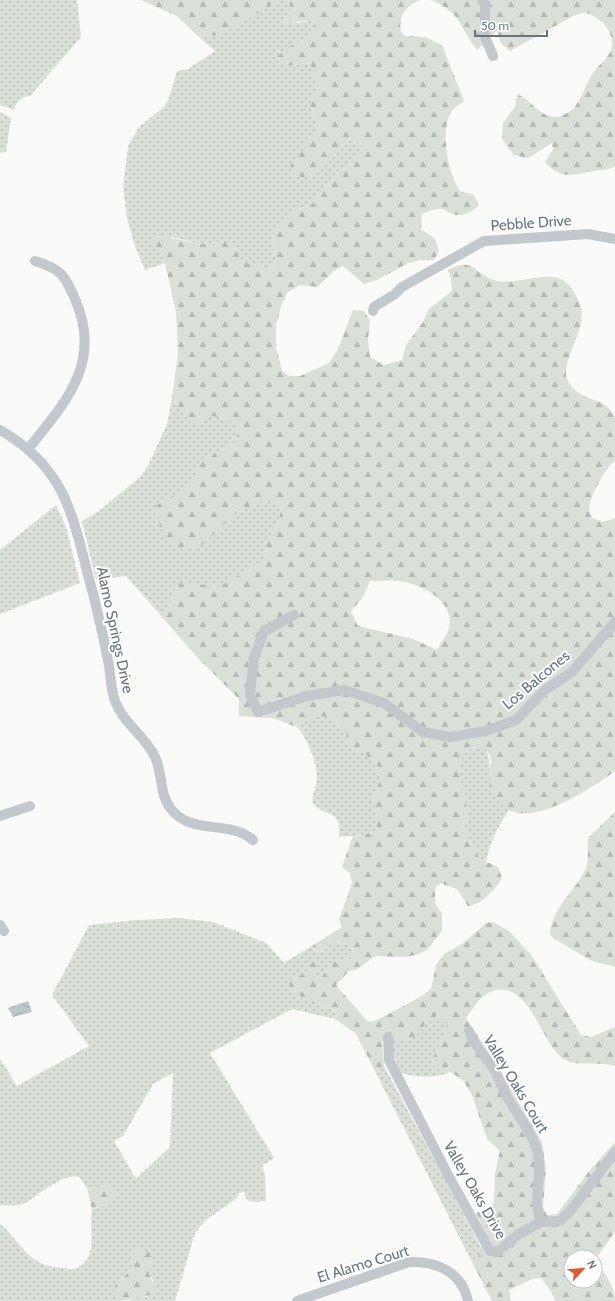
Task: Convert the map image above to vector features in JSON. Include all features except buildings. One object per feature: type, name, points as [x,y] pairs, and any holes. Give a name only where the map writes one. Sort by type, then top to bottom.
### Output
[{"type":"street","points":[[482,0],[485,5],[485,37],[493,56]]},
{"type":"street","name":"Pebble Drive","points":[[373,311],[374,307],[395,294],[402,287],[484,241],[588,234],[615,239]]},
{"type":"street","points":[[28,449],[71,394],[78,378],[84,351],[83,320],[73,294],[62,275],[55,268],[35,261]]},
{"type":"street","name":"Alamo Springs Drive","points":[[0,430],[28,449],[52,475],[68,502],[77,529],[92,590],[115,700],[122,715],[140,735],[156,758],[163,794],[169,806],[176,815],[191,824],[226,828],[247,835],[253,840]]},
{"type":"street","name":"Los Balcones","points":[[294,616],[264,631],[254,658],[250,695],[258,712],[307,696],[344,690],[384,703],[423,732],[451,737],[486,731],[516,720],[545,690],[572,672],[615,622]]},
{"type":"street","points":[[0,816],[30,806]]},
{"type":"street","name":"Valley Oaks Court","points":[[469,1031],[476,1046],[494,1070],[508,1099],[536,1146],[540,1176],[536,1211],[540,1222]]},
{"type":"street","name":"Valley Oaks Drive","points":[[388,1036],[389,1060],[448,1175],[490,1251],[497,1252],[519,1234],[540,1222],[560,1221],[571,1210],[615,1152]]},
{"type":"street","name":"El Alamo Court","points":[[297,1301],[409,1262],[424,1262],[442,1267],[455,1275],[462,1285],[468,1301]]},
{"type":"green space","points":[[0,0],[77,0],[81,37],[30,96],[22,98],[18,102],[14,110],[0,105]]},
{"type":"green space","points":[[141,0],[279,0],[233,29],[220,34],[200,38],[177,16]]},
{"type":"green space","points":[[279,0],[288,0],[291,9],[283,22],[298,23],[320,19],[305,39],[286,48],[285,66],[310,63],[318,86],[310,105],[318,128],[308,143],[321,170],[350,139],[363,146],[355,162],[336,174],[312,204],[297,210],[272,243],[277,258],[271,269],[242,261],[236,251],[225,241],[202,244],[172,237],[160,252],[165,263],[145,270],[135,246],[127,218],[123,188],[128,146],[139,127],[164,107],[169,98],[177,71],[188,69],[215,51],[200,38],[220,34]]},
{"type":"green space","points":[[288,0],[420,0],[410,5],[404,13],[400,27],[401,32],[405,36],[425,37],[442,45],[464,101],[453,110],[448,119],[446,140],[449,163],[452,174],[460,191],[474,195],[479,205],[473,210],[462,215],[449,213],[443,209],[433,210],[422,214],[421,229],[435,239],[439,251],[434,260],[421,260],[408,263],[377,280],[364,284],[343,266],[335,270],[317,287],[300,285],[288,292],[281,306],[276,325],[276,348],[282,371],[289,376],[300,376],[329,363],[338,349],[353,310],[364,311],[370,321],[368,340],[370,357],[384,365],[402,360],[406,345],[423,322],[429,309],[452,291],[451,278],[448,270],[456,266],[468,265],[494,280],[509,282],[551,277],[558,278],[569,285],[580,305],[582,314],[578,335],[567,364],[566,373],[568,381],[578,393],[598,401],[610,410],[615,417],[615,461],[599,483],[592,497],[589,509],[592,518],[603,522],[615,518],[615,771],[571,799],[553,807],[535,812],[518,813],[504,807],[493,793],[490,781],[491,760],[485,746],[473,748],[464,753],[459,762],[461,787],[466,799],[467,816],[463,827],[480,859],[498,867],[502,878],[496,887],[483,900],[468,906],[457,889],[440,883],[435,888],[435,903],[442,914],[442,931],[427,950],[416,955],[403,957],[375,956],[356,970],[349,971],[336,985],[367,1021],[371,1022],[381,1018],[422,996],[431,989],[436,965],[444,954],[462,944],[486,923],[493,922],[509,931],[532,956],[581,1035],[591,1037],[615,1027],[615,1066],[574,1063],[564,1059],[555,1051],[532,1012],[513,992],[500,990],[486,994],[466,1018],[498,1067],[542,1142],[546,1169],[543,1208],[548,1215],[557,1214],[590,1170],[615,1142],[615,1232],[603,1249],[563,1249],[563,1289],[603,1289],[603,1272],[611,1285],[615,1295],[615,1301],[555,1301],[551,1291],[541,1278],[532,1279],[509,1290],[511,1301],[492,1301],[473,1264],[489,1240],[476,1213],[490,1207],[494,1203],[495,1174],[500,1151],[487,1139],[472,1095],[463,1080],[450,1072],[435,1068],[432,1060],[447,1025],[439,1015],[427,1022],[418,1034],[407,1041],[382,1041],[384,1066],[376,1073],[356,1034],[335,1019],[336,1010],[308,1002],[290,988],[289,983],[292,978],[310,972],[312,959],[316,959],[318,964],[316,975],[320,979],[333,962],[348,960],[355,952],[347,944],[335,942],[318,954],[312,946],[342,927],[339,920],[352,883],[350,873],[342,867],[353,836],[364,835],[376,831],[377,818],[373,797],[380,781],[377,764],[365,754],[347,746],[346,729],[330,718],[316,715],[297,727],[272,718],[239,716],[239,699],[198,658],[163,618],[173,597],[173,590],[180,581],[218,587],[263,561],[267,540],[278,523],[282,505],[261,502],[236,513],[201,546],[186,549],[170,544],[160,526],[154,507],[194,483],[199,463],[236,442],[238,426],[227,419],[211,416],[199,423],[191,423],[172,398],[178,352],[176,312],[165,263],[152,240],[160,236],[202,244],[225,241],[236,251],[242,261],[271,269],[277,258],[272,243],[275,228],[286,215],[312,204],[336,174],[355,162],[363,146],[350,139],[321,170],[306,178],[294,175],[290,166],[318,128],[310,105],[318,86],[310,63],[285,66],[275,59],[286,48],[305,39],[319,20],[283,23],[291,9]],"holes":[[[370,581],[407,582],[426,590],[442,602],[447,610],[450,618],[449,628],[437,650],[413,639],[358,626],[351,611],[363,597]]]},
{"type":"green space","points":[[431,0],[615,0],[615,166],[612,168],[574,175],[562,174],[556,172],[545,162],[553,150],[552,143],[528,158],[514,155],[502,139],[503,123],[515,107],[517,94],[541,112],[551,117],[558,117],[574,108],[593,73],[607,57],[611,49],[612,39],[604,24],[585,12],[575,15],[510,51],[501,43],[497,31],[477,50],[454,15],[449,10]]},
{"type":"green space","points":[[0,112],[11,118],[6,152],[0,153]]},
{"type":"green space","points":[[172,398],[191,423],[199,423],[211,416],[227,419],[238,426],[236,442],[199,463],[194,483],[155,507],[201,546],[236,513],[261,502],[282,504],[278,523],[267,540],[263,561],[218,587],[201,585],[173,597],[163,618],[126,576],[96,580],[82,521],[99,511],[141,476],[149,464],[167,424]]},
{"type":"green space","points":[[56,505],[66,527],[80,583],[0,614],[0,550]]},
{"type":"green space","points":[[316,715],[330,718],[346,729],[347,746],[365,754],[377,764],[380,781],[373,797],[377,818],[376,831],[364,835],[339,837],[339,828],[336,818],[313,804],[317,779],[316,766],[308,744],[297,727]]},
{"type":"green space","points":[[485,746],[490,764],[492,788],[501,803],[509,810],[495,834],[486,862],[480,859],[463,827],[467,816],[466,799],[461,788],[459,762],[464,753],[473,748]]},
{"type":"green space","points":[[615,812],[615,967],[590,960],[553,938],[550,933],[556,914],[578,882],[587,865],[588,838]]},
{"type":"green space","points":[[179,918],[213,922],[266,943],[284,963],[312,946],[315,952],[322,952],[333,942],[349,944],[355,952],[348,960],[333,962],[320,979],[316,975],[316,968],[310,967],[310,972],[292,978],[290,988],[308,1002],[336,1011],[335,1019],[292,1009],[210,1053],[274,1158],[262,1166],[265,1175],[266,1201],[254,1202],[247,1200],[244,1192],[239,1193],[237,1198],[206,1220],[195,1233],[175,1301],[129,1301],[138,1297],[147,1297],[154,1282],[149,1273],[152,1261],[131,1257],[134,1267],[129,1274],[121,1279],[120,1300],[125,1301],[0,1301],[0,1224],[35,1260],[54,1267],[67,1268],[68,1270],[79,1267],[86,1262],[89,1255],[92,1237],[92,1209],[107,1204],[109,1184],[91,1190],[87,1188],[79,1177],[65,1178],[25,1203],[13,1206],[0,1205],[0,1059],[17,1086],[89,1046],[52,995],[89,925],[137,920]],"holes":[[[173,1073],[170,1147],[136,1179],[114,1141],[123,1136],[153,1084]]]},
{"type":"green space","points":[[440,1015],[447,1025],[432,1060],[435,1068],[450,1072],[437,1076],[425,1077],[400,1073],[393,1054],[392,1041],[418,1034],[427,1022]]},
{"type":"green space","points":[[384,1066],[483,1251],[473,1264],[376,1073]]},
{"type":"green space","points":[[109,1184],[120,1193],[111,1201],[92,1209],[87,1188],[91,1190]]},
{"type":"green space","points":[[137,1249],[144,1250],[152,1254],[149,1273],[156,1291],[138,1298],[120,1300],[114,1293],[114,1287],[134,1267],[131,1257]]},
{"type":"water","points":[[28,1001],[32,1012],[13,1017],[8,1008]]}]
